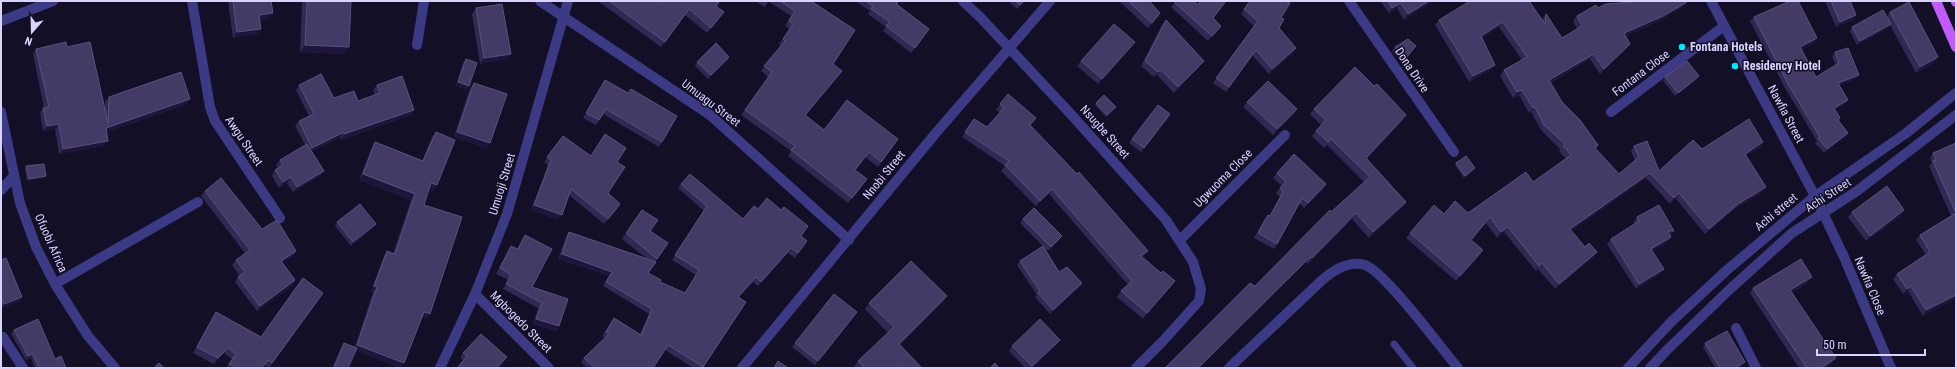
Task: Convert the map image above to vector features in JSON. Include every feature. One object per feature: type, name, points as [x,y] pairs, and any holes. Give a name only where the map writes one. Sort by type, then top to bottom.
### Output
[{"type":"main road","points":[[1936,1],[1956,47]]},
{"type":"street","points":[[1,21],[53,1]]},
{"type":"street","name":"Awgu Street","points":[[192,1],[210,107],[215,121],[280,218]]},
{"type":"street","points":[[417,45],[424,1]]},
{"type":"street","points":[[540,1],[564,17]]},
{"type":"street","name":"Umuoji Street","points":[[440,368],[475,294],[507,214],[568,1]]},
{"type":"street","name":"Nsugbe Street","points":[[962,1],[981,18],[1068,111],[1166,220],[1193,262],[1201,289],[1201,296],[1197,304],[1136,368]]},
{"type":"street","name":"Nnobi Street","points":[[742,368],[935,134],[1050,1]]},
{"type":"street","name":"Dona Drive","points":[[1349,1],[1454,152]]},
{"type":"street","name":"Nawfia Street","points":[[1711,1],[1816,196],[1823,214]]},
{"type":"street","name":"Umuagu Street","points":[[564,17],[710,115],[849,240]]},
{"type":"street","name":"Fontana Close","points":[[1611,112],[1724,26]]},
{"type":"street","name":"Achi street","points":[[1628,368],[1672,321],[1727,270],[1816,196],[1905,134],[1956,93]]},
{"type":"street","name":"Ofuobi Africa","points":[[1,112],[13,177],[20,203],[36,247],[56,284],[88,336],[114,368]]},
{"type":"street","name":"Achi Street","points":[[1650,368],[1729,290],[1792,233],[1864,187],[1956,115]]},
{"type":"street","name":"Ugwuoma Close","points":[[1180,240],[1285,135]]},
{"type":"street","points":[[1,190],[13,177]]},
{"type":"street","points":[[56,284],[198,202]]},
{"type":"street","name":"Nawfia Close","points":[[1823,214],[1844,257],[1891,368]]},
{"type":"street","points":[[1229,368],[1320,282],[1332,272],[1346,265],[1364,265],[1382,277],[1458,368]]},
{"type":"street","name":"Mgbogedo Street","points":[[475,294],[549,368]]},
{"type":"street","points":[[1736,328],[1756,368]]},
{"type":"street","points":[[2,337],[23,368]]},
{"type":"lane","points":[[1394,344],[1413,368]]},
{"type":"building","points":[[233,1],[271,1],[273,13],[259,15],[261,29],[237,32]]},
{"type":"building","points":[[307,1],[351,1],[349,47],[305,45]]},
{"type":"building","points":[[609,1],[658,1],[661,3],[663,1],[720,1],[716,6],[724,12],[711,28],[689,9],[665,42]]},
{"type":"building","points":[[780,1],[811,1],[855,30],[833,64],[842,71],[805,115],[824,130],[847,100],[898,139],[881,162],[869,152],[855,170],[867,179],[852,198],[791,150],[795,146],[745,110],[772,72],[764,66],[785,41],[783,39],[793,24],[789,21],[795,11]]},
{"type":"building","points":[[866,1],[899,1],[896,4],[929,29],[915,48],[886,26],[890,22],[871,9],[873,6]]},
{"type":"building","points":[[1015,1],[1024,1],[1020,5]]},
{"type":"building","points":[[1128,1],[1149,1],[1160,13],[1152,23]]},
{"type":"building","points":[[1176,1],[1194,1],[1198,5],[1200,1],[1226,1],[1213,18],[1221,26],[1212,36],[1175,3]]},
{"type":"building","points":[[1250,1],[1272,1],[1275,3],[1276,1],[1286,1],[1290,3],[1281,18],[1284,19],[1279,28],[1296,48],[1272,69],[1256,50],[1229,87],[1216,78],[1258,21],[1244,9]]},
{"type":"building","points":[[1388,1],[1429,1],[1408,14],[1401,3],[1392,8]]},
{"type":"building","points":[[1470,1],[1529,1],[1545,24],[1546,14],[1562,38],[1582,26],[1577,16],[1596,5],[1598,8],[1606,4],[1632,2],[1631,1],[1687,1],[1663,16],[1624,33],[1630,44],[1604,69],[1594,54],[1549,80],[1562,102],[1580,120],[1598,145],[1595,148],[1619,174],[1639,157],[1634,146],[1647,141],[1659,171],[1693,140],[1702,149],[1749,119],[1763,142],[1745,154],[1766,187],[1738,204],[1709,229],[1679,193],[1674,198],[1650,173],[1570,229],[1585,247],[1589,243],[1597,252],[1559,284],[1542,263],[1539,266],[1508,227],[1501,232],[1490,217],[1471,240],[1483,250],[1460,276],[1410,233],[1434,205],[1444,214],[1455,201],[1468,213],[1526,172],[1533,182],[1571,155],[1563,146],[1565,144],[1544,125],[1535,107],[1533,108],[1522,90],[1517,92],[1504,70],[1527,57],[1503,22],[1481,36],[1495,65],[1473,76],[1439,20]]},
{"type":"building","points":[[1790,1],[1798,1],[1817,38],[1800,47],[1816,77],[1839,63],[1835,52],[1848,48],[1859,75],[1838,83],[1848,100],[1834,108],[1840,118],[1838,120],[1848,133],[1827,149],[1818,138],[1820,137],[1788,84],[1754,17]]},
{"type":"building","points":[[1831,1],[1850,1],[1856,15],[1840,22]]},
{"type":"building","points":[[1909,2],[1938,57],[1920,67],[1890,12]]},
{"type":"building","points":[[502,4],[511,54],[484,58],[476,8]]},
{"type":"building","points":[[1883,10],[1891,24],[1860,41],[1852,27]]},
{"type":"building","points":[[1166,20],[1204,61],[1178,87],[1161,70],[1158,72],[1145,61]]},
{"type":"building","points":[[1114,24],[1135,42],[1102,79],[1081,61]]},
{"type":"building","points":[[1408,39],[1416,46],[1405,59],[1395,47]]},
{"type":"building","points":[[66,42],[67,47],[90,42],[108,123],[109,97],[181,72],[190,99],[106,128],[108,141],[63,149],[59,124],[47,126],[43,108],[49,107],[36,49]]},
{"type":"building","points":[[716,43],[729,57],[711,75],[697,62]]},
{"type":"building","points":[[466,59],[477,63],[469,86],[458,82]]},
{"type":"building","points":[[1687,61],[1699,76],[1678,93],[1665,77]]},
{"type":"building","points":[[1355,67],[1374,86],[1377,84],[1406,115],[1366,158],[1406,202],[1373,232],[1356,213],[1312,258],[1310,257],[1198,368],[1165,368],[1250,283],[1255,286],[1330,210],[1331,212],[1370,177],[1331,139],[1328,142],[1316,131],[1326,120],[1314,109]]},
{"type":"building","points":[[321,74],[334,98],[354,91],[358,101],[380,93],[377,85],[402,76],[414,110],[344,134],[344,132],[312,148],[299,121],[314,114],[299,85]]},
{"type":"building","points":[[605,80],[628,93],[631,89],[677,116],[662,142],[606,109],[599,120],[586,113]]},
{"type":"building","points":[[1268,81],[1297,109],[1277,129],[1247,102]]},
{"type":"building","points":[[474,83],[507,94],[490,143],[457,132]]},
{"type":"building","points":[[1008,94],[1036,118],[1030,125],[1077,174],[1079,172],[1148,251],[1141,256],[1161,273],[1163,271],[1175,281],[1147,313],[1121,291],[1132,281],[1052,189],[1040,201],[1005,165],[1009,161],[965,132],[974,119],[987,127],[1004,108],[1000,104]]},
{"type":"building","points":[[1104,95],[1116,107],[1107,115],[1096,103]]},
{"type":"building","points":[[1158,105],[1170,114],[1144,148],[1132,139]]},
{"type":"building","points":[[436,132],[455,140],[437,185],[431,183],[424,205],[462,217],[430,314],[424,312],[404,363],[357,345],[377,287],[374,286],[387,251],[395,254],[415,194],[363,174],[375,142],[423,161]]},
{"type":"building","points":[[605,134],[626,148],[617,162],[625,167],[608,193],[620,204],[608,219],[571,189],[562,215],[534,205],[551,160],[547,157],[563,136],[591,156]]},
{"type":"building","points":[[1956,143],[1956,213],[1933,161],[1936,160],[1933,153]]},
{"type":"building","points":[[307,144],[324,171],[297,187],[291,177],[283,182],[275,170],[283,165],[280,160]]},
{"type":"building","points":[[1294,154],[1326,184],[1308,203],[1302,198],[1277,244],[1258,233],[1268,215],[1270,216],[1283,192],[1280,188],[1286,182],[1277,173]]},
{"type":"building","points":[[1466,156],[1475,168],[1465,176],[1456,163]]},
{"type":"building","points":[[44,164],[46,176],[29,179],[26,166]]},
{"type":"building","points":[[690,174],[743,219],[754,206],[758,209],[767,198],[781,210],[784,207],[808,226],[801,236],[807,241],[798,253],[791,248],[761,282],[756,277],[738,297],[746,302],[703,367],[668,345],[653,368],[595,368],[584,358],[609,334],[606,332],[614,318],[641,335],[652,309],[606,282],[612,272],[562,254],[569,232],[656,262],[648,273],[661,280],[660,282],[685,293],[699,270],[675,255],[707,206],[681,184]]},
{"type":"building","points":[[221,178],[262,229],[277,220],[296,251],[281,261],[295,280],[260,306],[238,277],[245,272],[236,260],[250,250],[205,191]]},
{"type":"building","points":[[1887,186],[1904,210],[1870,236],[1852,212]]},
{"type":"building","points":[[360,204],[376,224],[353,242],[337,222]]},
{"type":"building","points":[[1659,205],[1674,231],[1668,231],[1671,237],[1651,249],[1664,269],[1639,284],[1611,239],[1639,221],[1637,217]]},
{"type":"building","points":[[1034,208],[1062,236],[1051,247],[1023,219]]},
{"type":"building","points":[[642,210],[658,220],[650,231],[668,243],[657,259],[626,233]]},
{"type":"building","points":[[1956,213],[1956,295],[1926,310],[1911,286],[1907,289],[1897,274],[1930,252],[1920,235]]},
{"type":"building","points":[[525,235],[552,249],[532,287],[568,299],[559,326],[536,319],[542,303],[506,284],[511,275],[500,268],[511,246],[518,249]]},
{"type":"building","points":[[1043,246],[1059,272],[1067,267],[1082,283],[1053,310],[1038,293],[1040,291],[1020,261]]},
{"type":"building","points":[[6,258],[22,297],[4,304],[1,296],[1,260]]},
{"type":"building","points":[[1801,259],[1812,277],[1790,290],[1836,358],[1821,368],[1807,368],[1753,288]]},
{"type":"building","points":[[911,261],[947,296],[899,344],[922,368],[865,368],[858,361],[894,327],[869,303]]},
{"type":"building","points":[[303,278],[323,293],[272,363],[268,360],[262,368],[233,368],[234,366],[229,364],[236,354],[228,348],[218,358],[197,347],[216,312],[261,337]]},
{"type":"building","points":[[834,294],[857,312],[818,361],[795,343]]},
{"type":"building","points":[[38,319],[55,359],[61,356],[66,368],[39,368],[33,354],[28,356],[14,330]]},
{"type":"building","points":[[1040,319],[1060,340],[1032,366],[1012,346]]},
{"type":"building","points":[[1727,331],[1745,362],[1735,368],[1720,368],[1705,343]]},
{"type":"building","points":[[481,334],[507,357],[497,368],[457,368],[467,356],[463,353]]},
{"type":"building","points":[[344,343],[357,348],[348,368],[334,368]]},
{"type":"building","points":[[778,361],[788,368],[774,368]]},
{"type":"building","points":[[159,363],[164,368],[154,368]]},
{"type":"building","points":[[995,363],[999,368],[990,368]]},
{"type":"place","name":"Fontana Hotels","points":[[1682,47]]},
{"type":"place","name":"Residency Hotel","points":[[1735,66]]}]
